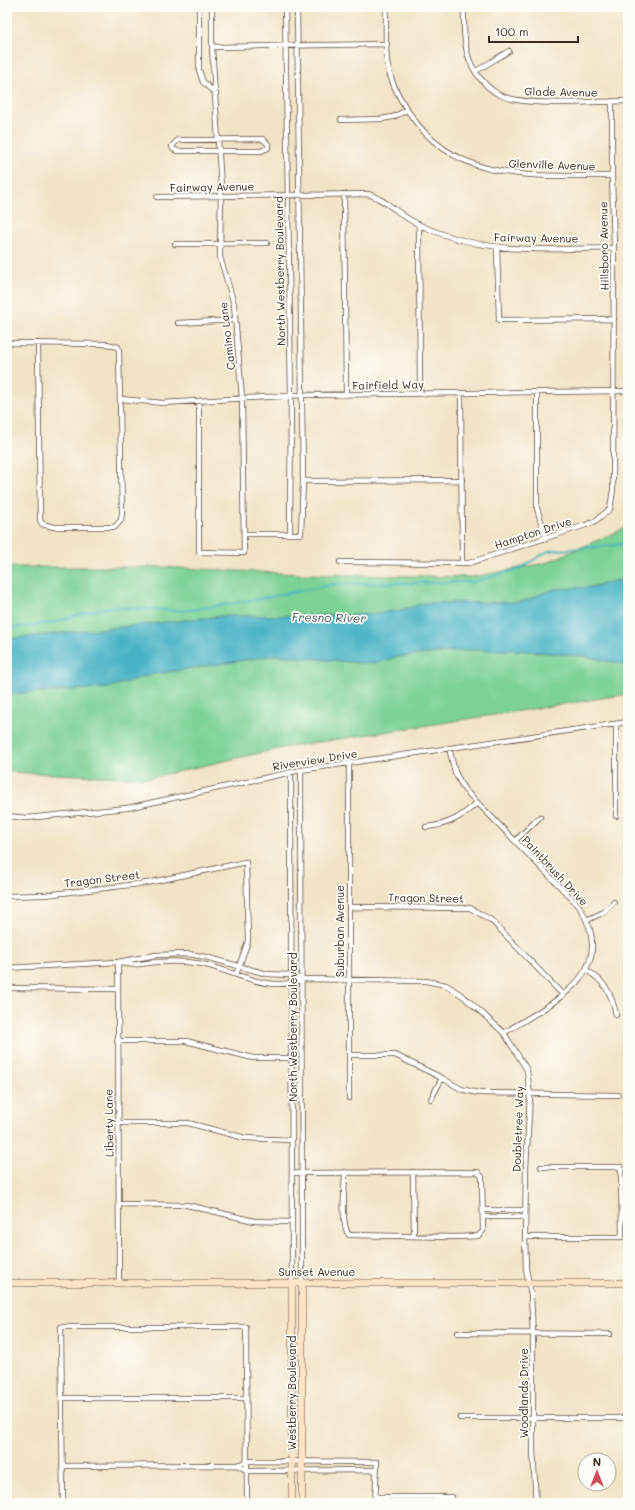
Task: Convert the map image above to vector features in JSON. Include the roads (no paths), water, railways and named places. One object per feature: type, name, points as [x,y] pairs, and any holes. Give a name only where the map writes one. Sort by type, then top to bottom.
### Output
[{"type":"main road","name":"Sunset Avenue","points":[[7,1282],[119,1284],[628,1283]]},
{"type":"main road","name":"Westberry Boulevard","points":[[292,1283],[292,1503]]},
{"type":"main road","name":"Westberry Boulevard","points":[[302,1283],[302,1503]]},
{"type":"street","points":[[199,7],[199,70],[203,82],[216,94]]},
{"type":"street","name":"Camino Lane","points":[[199,401],[199,552],[244,553],[242,398],[234,304],[220,257],[222,196],[212,47],[212,7]]},
{"type":"street","name":"North Westberry Boulevard","points":[[285,7],[291,396],[290,534],[301,534],[303,481],[297,7]]},
{"type":"street","name":"Glenville Avenue","points":[[386,7],[387,61],[391,77],[400,99],[407,110],[416,123],[435,144],[449,154],[486,169],[528,175],[612,176]]},
{"type":"street","name":"Glade Avenue","points":[[464,7],[464,38],[470,62],[486,85],[498,94],[512,99],[532,102],[628,101]]},
{"type":"street","points":[[212,47],[386,44]]},
{"type":"street","points":[[476,71],[509,51]]},
{"type":"street","name":"Hillsboro Avenue","points":[[612,101],[614,391]]},
{"type":"street","points":[[341,120],[381,119],[393,117],[407,110]]},
{"type":"street","points":[[219,139],[263,139],[268,144],[268,148],[261,152],[220,152],[177,151],[173,150],[172,146],[178,140],[219,139]]},
{"type":"street","points":[[344,194],[346,395]]},
{"type":"street","name":"Fairway Avenue","points":[[157,197],[368,194],[384,200],[419,224],[447,236],[481,245],[512,249],[614,248]]},
{"type":"street","points":[[419,224],[420,394]]},
{"type":"street","points":[[175,244],[267,243]]},
{"type":"street","points":[[497,247],[499,320],[614,319]]},
{"type":"street","points":[[178,323],[235,320]]},
{"type":"street","points":[[7,343],[38,343],[107,344],[118,346],[121,520],[115,527],[54,528],[42,524],[39,515],[38,343]]},
{"type":"street","name":"Hampton Drive","points":[[340,562],[462,563],[480,561],[594,522],[610,509],[614,490],[614,391]]},
{"type":"street","name":"Fairfield Way","points":[[120,399],[163,402],[302,395],[628,391]]},
{"type":"street","points":[[537,392],[537,508],[546,539]]},
{"type":"street","points":[[461,394],[462,563]]},
{"type":"street","points":[[303,481],[462,480]]},
{"type":"street","points":[[244,534],[290,534]]},
{"type":"street","name":"Riverview Drive","points":[[7,816],[36,817],[127,808],[301,770],[628,722]]},
{"type":"street","points":[[616,724],[616,816]]},
{"type":"street","name":"Paintbrush Drive","points":[[449,748],[454,772],[464,788],[579,906],[587,920],[592,942],[590,958],[586,970],[573,987],[504,1033]]},
{"type":"street","name":"Suburban Avenue","points":[[349,764],[349,1098]]},
{"type":"street","name":"North Westberry Boulevard","points":[[301,770],[303,1173],[302,1283]]},
{"type":"street","name":"North Westberry Boulevard","points":[[291,772],[290,1058],[292,1140],[292,1283]]},
{"type":"street","points":[[426,827],[446,824],[453,821],[477,803]]},
{"type":"street","points":[[515,841],[540,817]]},
{"type":"street","name":"Tragon Street","points":[[7,896],[45,895],[147,883],[246,862],[248,941],[239,968]]},
{"type":"street","points":[[587,920],[604,912],[614,902]]},
{"type":"street","name":"Tragon Street","points":[[350,907],[470,908],[491,920],[563,995]]},
{"type":"street","name":"Doubletree Way","points":[[7,968],[118,962],[156,955],[188,954],[206,957],[239,968],[267,974],[291,975],[302,979],[426,981],[446,985],[463,996],[504,1033],[527,1070],[530,1095],[525,1210],[528,1283]]},
{"type":"street","name":"Doubletree Way","points":[[118,962],[126,965],[157,962],[187,962],[204,965],[266,983],[291,984],[302,979]]},
{"type":"street","name":"Liberty Lane","points":[[118,962],[117,1041],[119,1284]]},
{"type":"street","points":[[236,975],[239,968]]},
{"type":"street","points":[[586,970],[602,980],[608,988],[614,1003],[616,1015]]},
{"type":"street","points":[[7,988],[117,989]]},
{"type":"street","points":[[117,1041],[186,1041],[253,1058],[290,1058]]},
{"type":"street","points":[[349,1055],[395,1055],[461,1089],[478,1093],[530,1095],[618,1095]]},
{"type":"street","points":[[431,1099],[442,1078]]},
{"type":"street","points":[[118,1123],[188,1123],[245,1138],[292,1140]]},
{"type":"street","points":[[525,1237],[622,1237],[621,1167],[543,1167]]},
{"type":"street","points":[[292,1173],[345,1172],[473,1171],[480,1174],[482,1177],[484,1217],[482,1234],[455,1237],[349,1235],[346,1230],[345,1221],[345,1172]]},
{"type":"street","points":[[413,1172],[414,1236]]},
{"type":"street","points":[[119,1204],[186,1204],[254,1221],[292,1222]]},
{"type":"street","points":[[483,1210],[525,1210]]},
{"type":"street","points":[[484,1217],[525,1217]]},
{"type":"street","name":"Woodlands Drive","points":[[528,1283],[531,1294],[533,1334],[533,1418],[536,1503]]},
{"type":"street","points":[[63,1503],[61,1327],[246,1327],[248,1461],[247,1503]]},
{"type":"street","points":[[458,1333],[610,1334]]},
{"type":"street","points":[[62,1398],[246,1398]]},
{"type":"street","points":[[460,1418],[628,1418]]},
{"type":"street","points":[[62,1466],[237,1466],[248,1461],[376,1462],[375,1503]]},
{"type":"street","points":[[237,1466],[248,1471],[376,1470]]},
{"type":"street","points":[[376,1497],[452,1497],[452,1503]]},
{"type":"water","name":"Fresno River","points":[[628,578],[628,665],[582,656],[514,650],[472,650],[397,657],[370,664],[277,655],[149,675],[108,688],[7,694],[7,639],[222,616],[358,615],[397,611],[425,603],[521,602],[554,589],[590,587]]},
{"type":"waterway","points":[[7,629],[57,622],[76,615],[109,607],[183,611],[236,603],[336,584],[473,582],[519,569],[548,551],[618,545],[628,542]]}]
